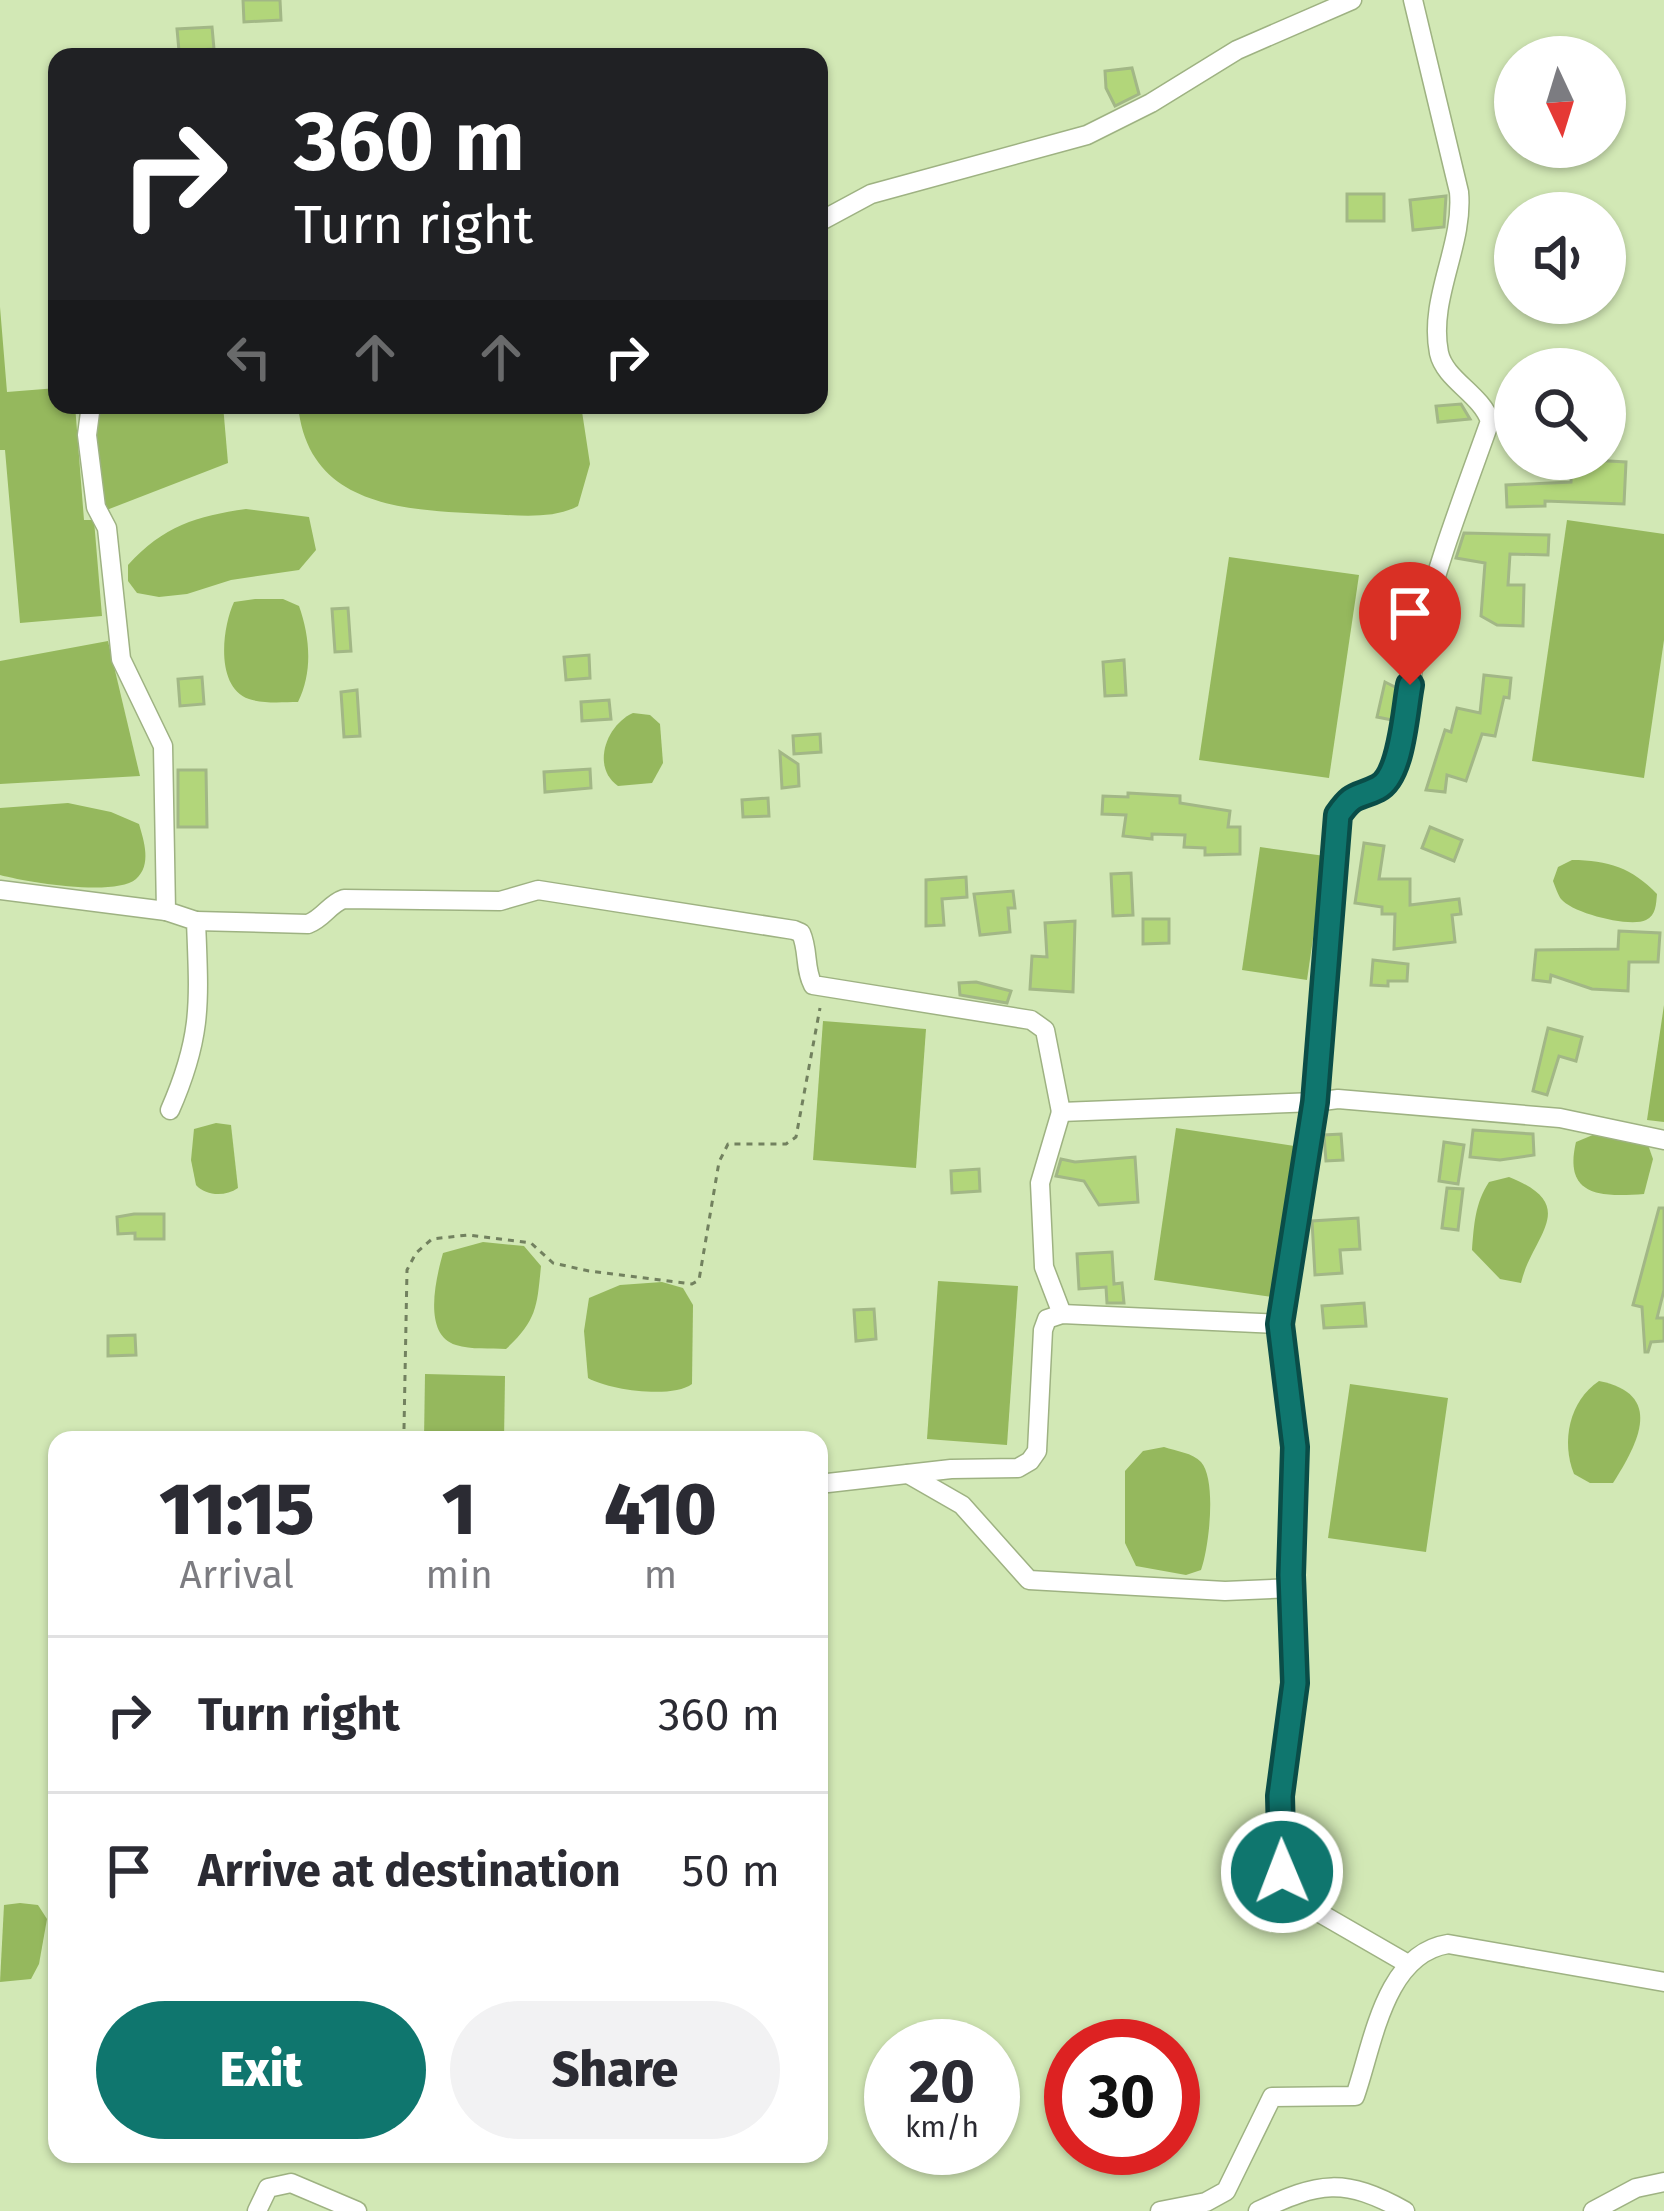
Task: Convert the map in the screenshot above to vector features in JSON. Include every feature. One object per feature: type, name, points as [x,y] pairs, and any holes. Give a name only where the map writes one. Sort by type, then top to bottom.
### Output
[{"type":"street","points":[[828,217],[871,194],[1087,135],[1151,104],[1237,50],[1352,0]]},
{"type":"street","points":[[1408,1964],[1292,1897],[1283,1881],[1280,1796],[1295,1683],[1295,1447],[1280,1324],[1315,1102],[1338,815],[1350,797],[1377,789],[1388,780],[1396,761],[1436,573],[1490,421],[1486,408],[1439,352],[1440,304],[1462,216],[1413,0]]},
{"type":"street","points":[[90,414],[87,435],[97,507],[106,528],[122,659],[163,746],[166,911]]},
{"type":"street","points":[[0,890],[166,911],[196,921],[308,924],[344,899],[500,901],[538,890],[794,930],[806,944],[807,974],[813,985],[1031,1020],[1045,1030],[1061,1112],[1040,1183],[1044,1267],[1062,1314]]},
{"type":"street","points":[[170,1110],[189,1068],[200,1018],[196,921]]},
{"type":"street","points":[[1061,1112],[1338,1099],[1560,1118],[1664,1140]]},
{"type":"street","points":[[828,1483],[1018,1468],[1030,1462],[1037,1451],[1042,1330],[1047,1319],[1062,1314],[1280,1324]]},
{"type":"street","points":[[908,1474],[962,1504],[1029,1580],[1225,1592],[1292,1588]]},
{"type":"street","points":[[1160,2211],[1206,2202],[1226,2192],[1272,2098],[1355,2096],[1394,1985],[1420,1954],[1448,1944],[1664,1982]]},
{"type":"street","points":[[1593,2211],[1636,2188],[1664,2182]]},
{"type":"street","points":[[257,2211],[268,2188],[291,2183],[357,2211]]},
{"type":"street","points":[[1258,2211],[1332,2184],[1375,2194],[1405,2211]]},
{"type":"path","points":[[404,1430],[407,1270],[416,1253],[432,1239],[468,1234],[531,1243],[553,1263],[589,1271],[692,1284],[699,1280],[719,1162],[728,1144],[786,1144],[796,1137],[824,988]]},
{"type":"shaded area","points":[[0,307],[7,392],[48,389],[48,414],[76,414],[84,520],[94,520],[102,616],[20,623],[5,450],[0,450]]},
{"type":"shaded area","points":[[96,414],[224,414],[228,463],[104,511],[94,439]]},
{"type":"shaded area","points":[[300,414],[582,414],[590,464],[578,506],[557,513],[424,510],[366,497],[341,484],[320,465],[306,439]]},
{"type":"shaded area","points":[[246,509],[309,517],[316,550],[299,570],[231,580],[187,594],[137,593],[128,581],[128,565],[168,532],[212,515]]},
{"type":"shaded area","points":[[1567,520],[1664,534],[1664,640],[1644,778],[1532,761]]},
{"type":"shaded area","points":[[1229,557],[1359,575],[1329,778],[1199,760]]},
{"type":"shaded area","points":[[283,599],[299,606],[308,654],[298,702],[249,699],[231,682],[224,656],[230,613],[234,602]]},
{"type":"shaded area","points":[[108,641],[140,776],[0,784],[0,661]]},
{"type":"shaded area","points":[[633,713],[650,715],[660,724],[663,763],[652,783],[618,786],[605,768],[605,747],[615,727]]},
{"type":"shaded area","points":[[68,803],[139,824],[145,860],[136,879],[91,887],[0,875],[0,808]]},
{"type":"shaded area","points":[[1260,847],[1325,856],[1307,980],[1242,970]]},
{"type":"shaded area","points":[[1572,860],[1608,864],[1638,878],[1657,894],[1652,915],[1638,922],[1615,921],[1567,904],[1553,881],[1558,867]]},
{"type":"shaded area","points":[[1664,1005],[1664,1122],[1647,1120]]},
{"type":"shaded area","points":[[823,1021],[926,1029],[916,1168],[813,1160]]},
{"type":"shaded area","points":[[216,1123],[231,1125],[238,1188],[222,1194],[196,1185],[191,1160],[194,1129]]},
{"type":"shaded area","points":[[1176,1128],[1301,1147],[1279,1298],[1154,1280]]},
{"type":"shaded area","points":[[1600,1132],[1647,1142],[1653,1159],[1644,1194],[1600,1193],[1580,1183],[1573,1160],[1576,1142]]},
{"type":"shaded area","points":[[1509,1177],[1531,1188],[1548,1211],[1521,1283],[1500,1279],[1472,1250],[1484,1190],[1489,1182]]},
{"type":"shaded area","points":[[483,1242],[524,1246],[541,1266],[534,1312],[506,1349],[456,1345],[445,1339],[435,1318],[443,1253]]},
{"type":"shaded area","points":[[938,1281],[1018,1286],[1007,1445],[927,1439]]},
{"type":"shaded area","points":[[662,1282],[683,1288],[693,1305],[692,1384],[670,1391],[640,1391],[588,1378],[584,1331],[589,1298],[620,1285]]},
{"type":"shaded area","points":[[425,1374],[505,1376],[504,1431],[424,1431]]},
{"type":"shaded area","points":[[1599,1381],[1619,1387],[1639,1408],[1637,1436],[1613,1483],[1590,1483],[1574,1474],[1568,1449],[1574,1411]]},
{"type":"shaded area","points":[[1350,1384],[1448,1398],[1426,1552],[1328,1538]]},
{"type":"shaded area","points":[[1164,1447],[1198,1459],[1209,1483],[1204,1560],[1201,1570],[1186,1575],[1136,1566],[1125,1543],[1125,1471],[1143,1451]]},
{"type":"shaded area","points":[[4,1905],[38,1905],[47,1919],[39,1964],[31,1979],[0,1982]]},
{"type":"building","points":[[243,0],[280,0],[281,20],[244,22]]},
{"type":"building","points":[[212,27],[214,48],[179,48],[177,29]]},
{"type":"building","points":[[1132,68],[1139,94],[1115,106],[1106,88],[1105,71]]},
{"type":"building","points":[[1347,194],[1384,194],[1384,221],[1347,221]]},
{"type":"building","points":[[1446,196],[1444,227],[1413,230],[1410,200]]},
{"type":"building","points":[[1461,404],[1470,419],[1438,422],[1436,406]]},
{"type":"building","points":[[1625,480],[1624,504],[1545,501],[1545,506],[1507,507],[1506,485]]},
{"type":"building","points":[[1464,533],[1549,535],[1548,555],[1510,554],[1508,585],[1524,585],[1523,626],[1497,625],[1481,616],[1485,563],[1456,558]]},
{"type":"building","points":[[1388,581],[1417,594],[1412,611],[1381,599]]},
{"type":"building","points":[[348,608],[351,651],[335,652],[332,609]]},
{"type":"building","points":[[589,655],[590,678],[566,680],[564,657]]},
{"type":"building","points":[[1124,660],[1126,695],[1105,696],[1103,662]]},
{"type":"building","points":[[1484,675],[1511,678],[1495,736],[1482,734],[1466,781],[1447,775],[1445,792],[1426,790],[1457,708],[1480,713]]},
{"type":"building","points":[[202,677],[204,704],[180,706],[178,679]]},
{"type":"building","points":[[1385,682],[1397,688],[1392,720],[1377,717]]},
{"type":"building","points":[[357,690],[360,736],[344,737],[341,692]]},
{"type":"building","points":[[609,700],[611,719],[582,721],[581,702]]},
{"type":"building","points":[[820,734],[821,752],[794,754],[793,736]]},
{"type":"building","points":[[780,752],[798,764],[799,786],[782,788]]},
{"type":"building","points":[[590,769],[591,788],[545,792],[544,772]]},
{"type":"building","points":[[178,770],[206,770],[207,827],[178,827]]},
{"type":"building","points":[[1128,793],[1180,796],[1180,803],[1230,811],[1228,827],[1240,827],[1240,854],[1205,855],[1205,848],[1184,847],[1185,835],[1123,836],[1126,815],[1102,814],[1103,796],[1128,797]]},
{"type":"building","points":[[768,798],[769,816],[743,817],[742,800]]},
{"type":"building","points":[[1430,827],[1462,840],[1454,861],[1422,848]]},
{"type":"building","points":[[1364,843],[1384,846],[1379,879],[1410,879],[1410,905],[1459,899],[1461,914],[1452,915],[1455,942],[1394,949],[1395,914],[1355,903]]},
{"type":"building","points":[[1131,873],[1133,915],[1113,916],[1111,874]]},
{"type":"building","points":[[966,877],[967,897],[942,899],[944,925],[926,926],[926,880]]},
{"type":"building","points":[[1013,891],[1015,908],[1008,908],[1010,932],[980,935],[974,894]]},
{"type":"building","points":[[1143,919],[1169,919],[1169,943],[1143,944]]},
{"type":"building","points":[[1075,921],[1073,992],[1030,989],[1032,956],[1047,957],[1045,923]]},
{"type":"building","points":[[1619,931],[1660,933],[1658,962],[1629,962],[1628,991],[1592,989],[1551,975],[1550,982],[1533,980],[1536,950],[1618,949]]},
{"type":"building","points":[[1373,960],[1408,964],[1407,981],[1371,985]]},
{"type":"building","points":[[959,983],[1011,991],[1007,1003],[960,995]]},
{"type":"building","points":[[1548,1028],[1582,1037],[1576,1061],[1559,1056],[1547,1095],[1533,1091]]},
{"type":"building","points":[[1473,1130],[1533,1134],[1534,1155],[1500,1160],[1470,1157]]},
{"type":"building","points":[[1341,1134],[1343,1160],[1326,1161],[1324,1135]]},
{"type":"building","points":[[1444,1142],[1464,1145],[1458,1184],[1439,1181]]},
{"type":"building","points":[[1135,1157],[1138,1202],[1099,1205],[1084,1181],[1056,1176],[1061,1159]]},
{"type":"building","points":[[979,1169],[980,1191],[952,1193],[951,1171]]},
{"type":"building","points":[[1447,1188],[1463,1189],[1458,1230],[1442,1228]]},
{"type":"building","points":[[1659,1208],[1664,1208],[1664,1290],[1657,1318],[1664,1318],[1664,1341],[1651,1342],[1645,1352],[1642,1307],[1633,1305]]},
{"type":"building","points":[[164,1214],[164,1239],[118,1234],[117,1217]]},
{"type":"building","points":[[1358,1218],[1360,1249],[1340,1250],[1342,1273],[1315,1275],[1312,1221]]},
{"type":"building","points":[[1112,1252],[1114,1284],[1122,1283],[1124,1303],[1107,1303],[1106,1287],[1079,1289],[1077,1254]]},
{"type":"building","points":[[1364,1303],[1366,1326],[1324,1328],[1322,1306]]},
{"type":"building","points":[[874,1309],[876,1339],[856,1341],[854,1310]]},
{"type":"building","points":[[135,1335],[136,1355],[108,1356],[108,1336]]},
{"type":"route","points":[[1282,1872],[1280,1796],[1295,1683],[1291,1575],[1295,1447],[1280,1324],[1315,1102],[1338,815],[1350,797],[1377,789],[1388,780],[1410,685]]}]
